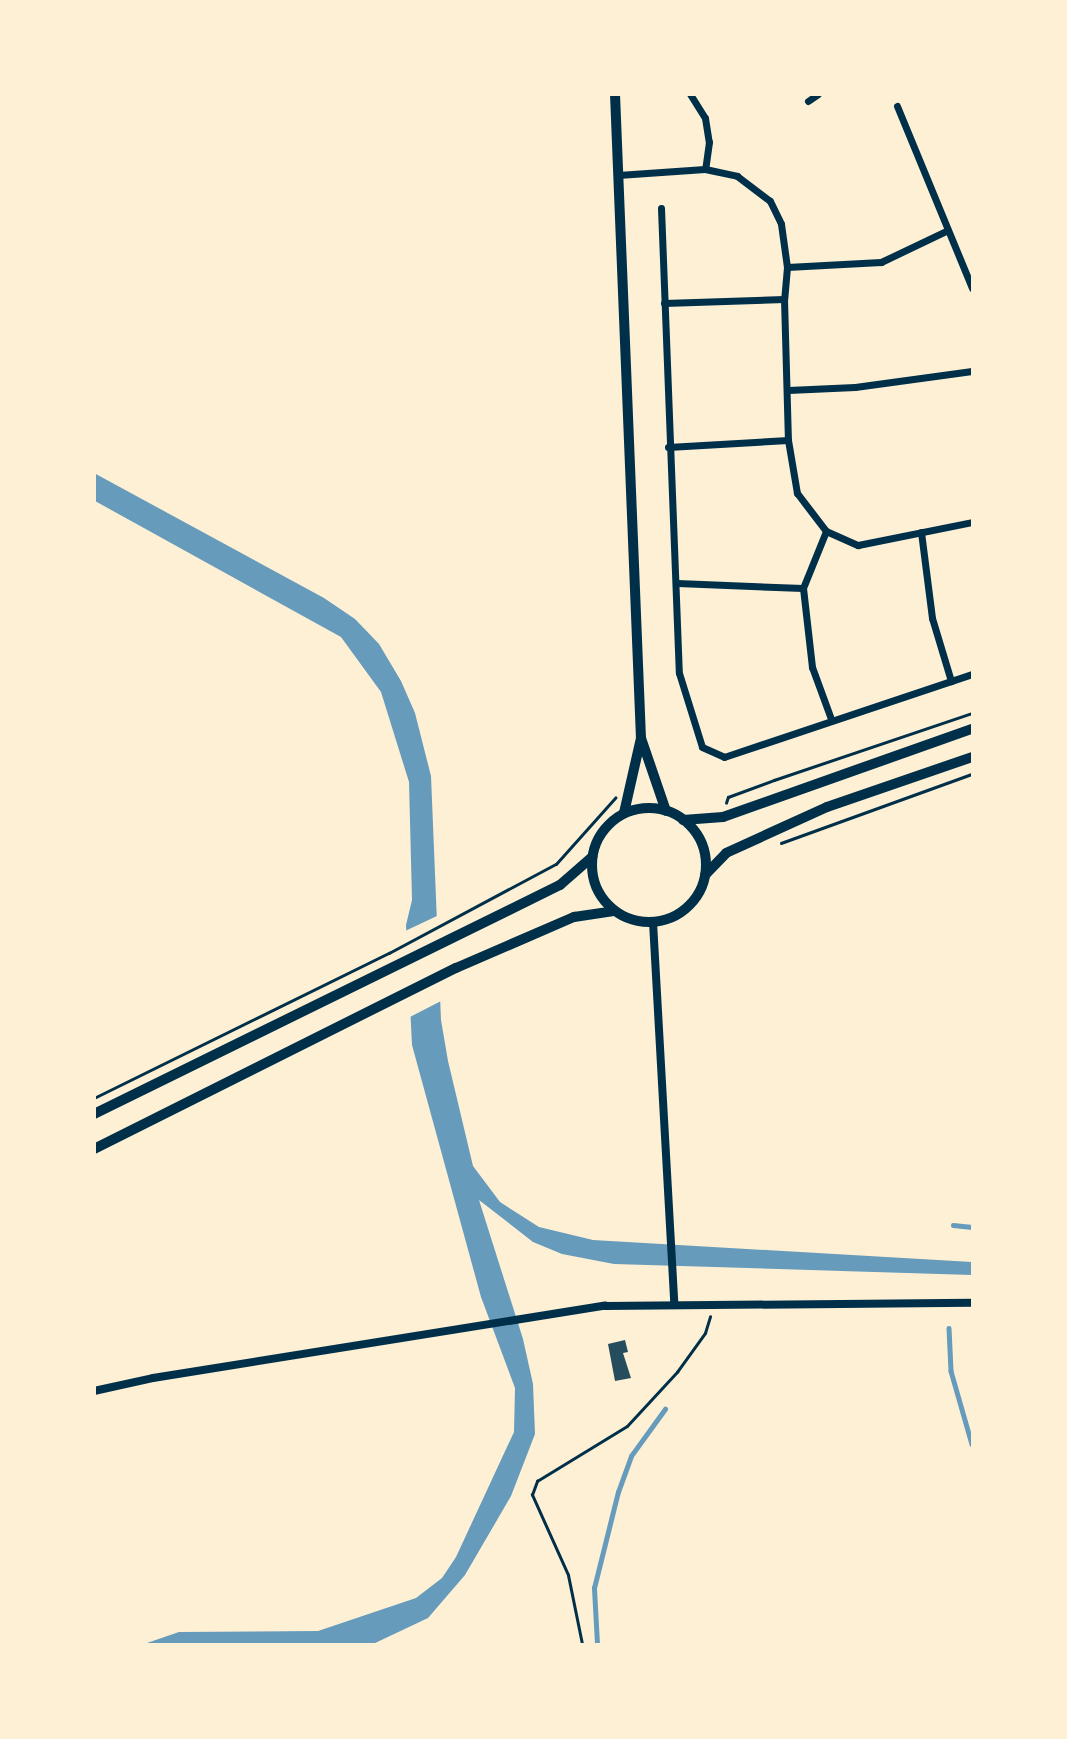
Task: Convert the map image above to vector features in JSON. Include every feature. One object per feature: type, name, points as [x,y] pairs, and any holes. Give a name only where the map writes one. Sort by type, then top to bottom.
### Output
[{"type":"highway","points":[[683,820],[723,817],[972,729]]},
{"type":"highway","points":[[94,1149],[456,968],[574,917],[614,911],[653,922],[687,907],[705,874],[726,853],[827,807],[972,757]]},
{"type":"highway","points":[[94,1114],[560,885],[592,857],[603,832],[624,813],[652,808],[666,811],[683,820],[702,844],[705,874]]},
{"type":"highway","points":[[592,857],[596,887],[614,911]]},
{"type":"main road","points":[[615,94],[640,738],[632,786],[624,813]]},
{"type":"main road","points":[[640,738],[666,811]]},
{"type":"street","points":[[690,94],[705,118],[709,142],[705,169]]},
{"type":"street","points":[[808,101],[818,94]]},
{"type":"street","points":[[897,106],[972,288]]},
{"type":"street","points":[[618,175],[705,169],[737,176],[770,201],[781,224],[787,267],[784,299],[788,440],[797,492],[826,531],[858,545],[972,522]]},
{"type":"street","points":[[661,208],[668,447],[677,583],[679,673],[702,747],[724,757],[972,674]]},
{"type":"street","points":[[787,267],[881,261],[948,230]]},
{"type":"street","points":[[664,303],[784,299]]},
{"type":"street","points":[[788,390],[855,387],[972,371]]},
{"type":"street","points":[[668,447],[788,440]]},
{"type":"street","points":[[826,531],[803,588],[811,667],[831,719]]},
{"type":"street","points":[[920,532],[932,618],[951,681]]},
{"type":"street","points":[[677,583],[803,588]]},
{"type":"street","points":[[653,922],[666,1226],[674,1303]]},
{"type":"street","points":[[94,1391],[153,1378],[481,1328],[605,1306],[674,1303],[972,1303]]},
{"type":"path","points":[[723,817],[728,797],[972,713]]},
{"type":"path","points":[[771,846],[972,774]]},
{"type":"path","points":[[94,1098],[389,953],[556,863],[605,805],[632,786]]},
{"type":"path","points":[[582,1644],[568,1575],[532,1495],[537,1481],[627,1426],[677,1372],[705,1333],[714,1304]]},
{"type":"water","points":[[94,473],[324,598],[355,619],[379,644],[401,681],[415,713],[431,776],[441,1020],[448,1061],[473,1166],[500,1202],[539,1227],[593,1240],[972,1262],[972,1275],[614,1264],[562,1254],[533,1242],[479,1200],[523,1339],[533,1384],[535,1434],[511,1496],[465,1575],[428,1618],[373,1644],[144,1644],[179,1632],[318,1631],[416,1598],[442,1578],[456,1557],[514,1432],[515,1388],[481,1297],[412,1045],[406,925],[412,900],[409,782],[381,692],[341,637],[95,501]]},
{"type":"pier","points":[[439,915],[443,1000],[408,1018],[403,932]]},
{"type":"building","points":[[625,1340],[628,1352],[623,1353],[631,1378],[615,1381],[608,1344]]},
{"type":"waterway","points":[[953,1225],[972,1227]]},
{"type":"waterway","points":[[949,1328],[951,1371],[972,1444]]},
{"type":"waterway","points":[[597,1644],[594,1588],[618,1492],[631,1456],[665,1409]]}]
